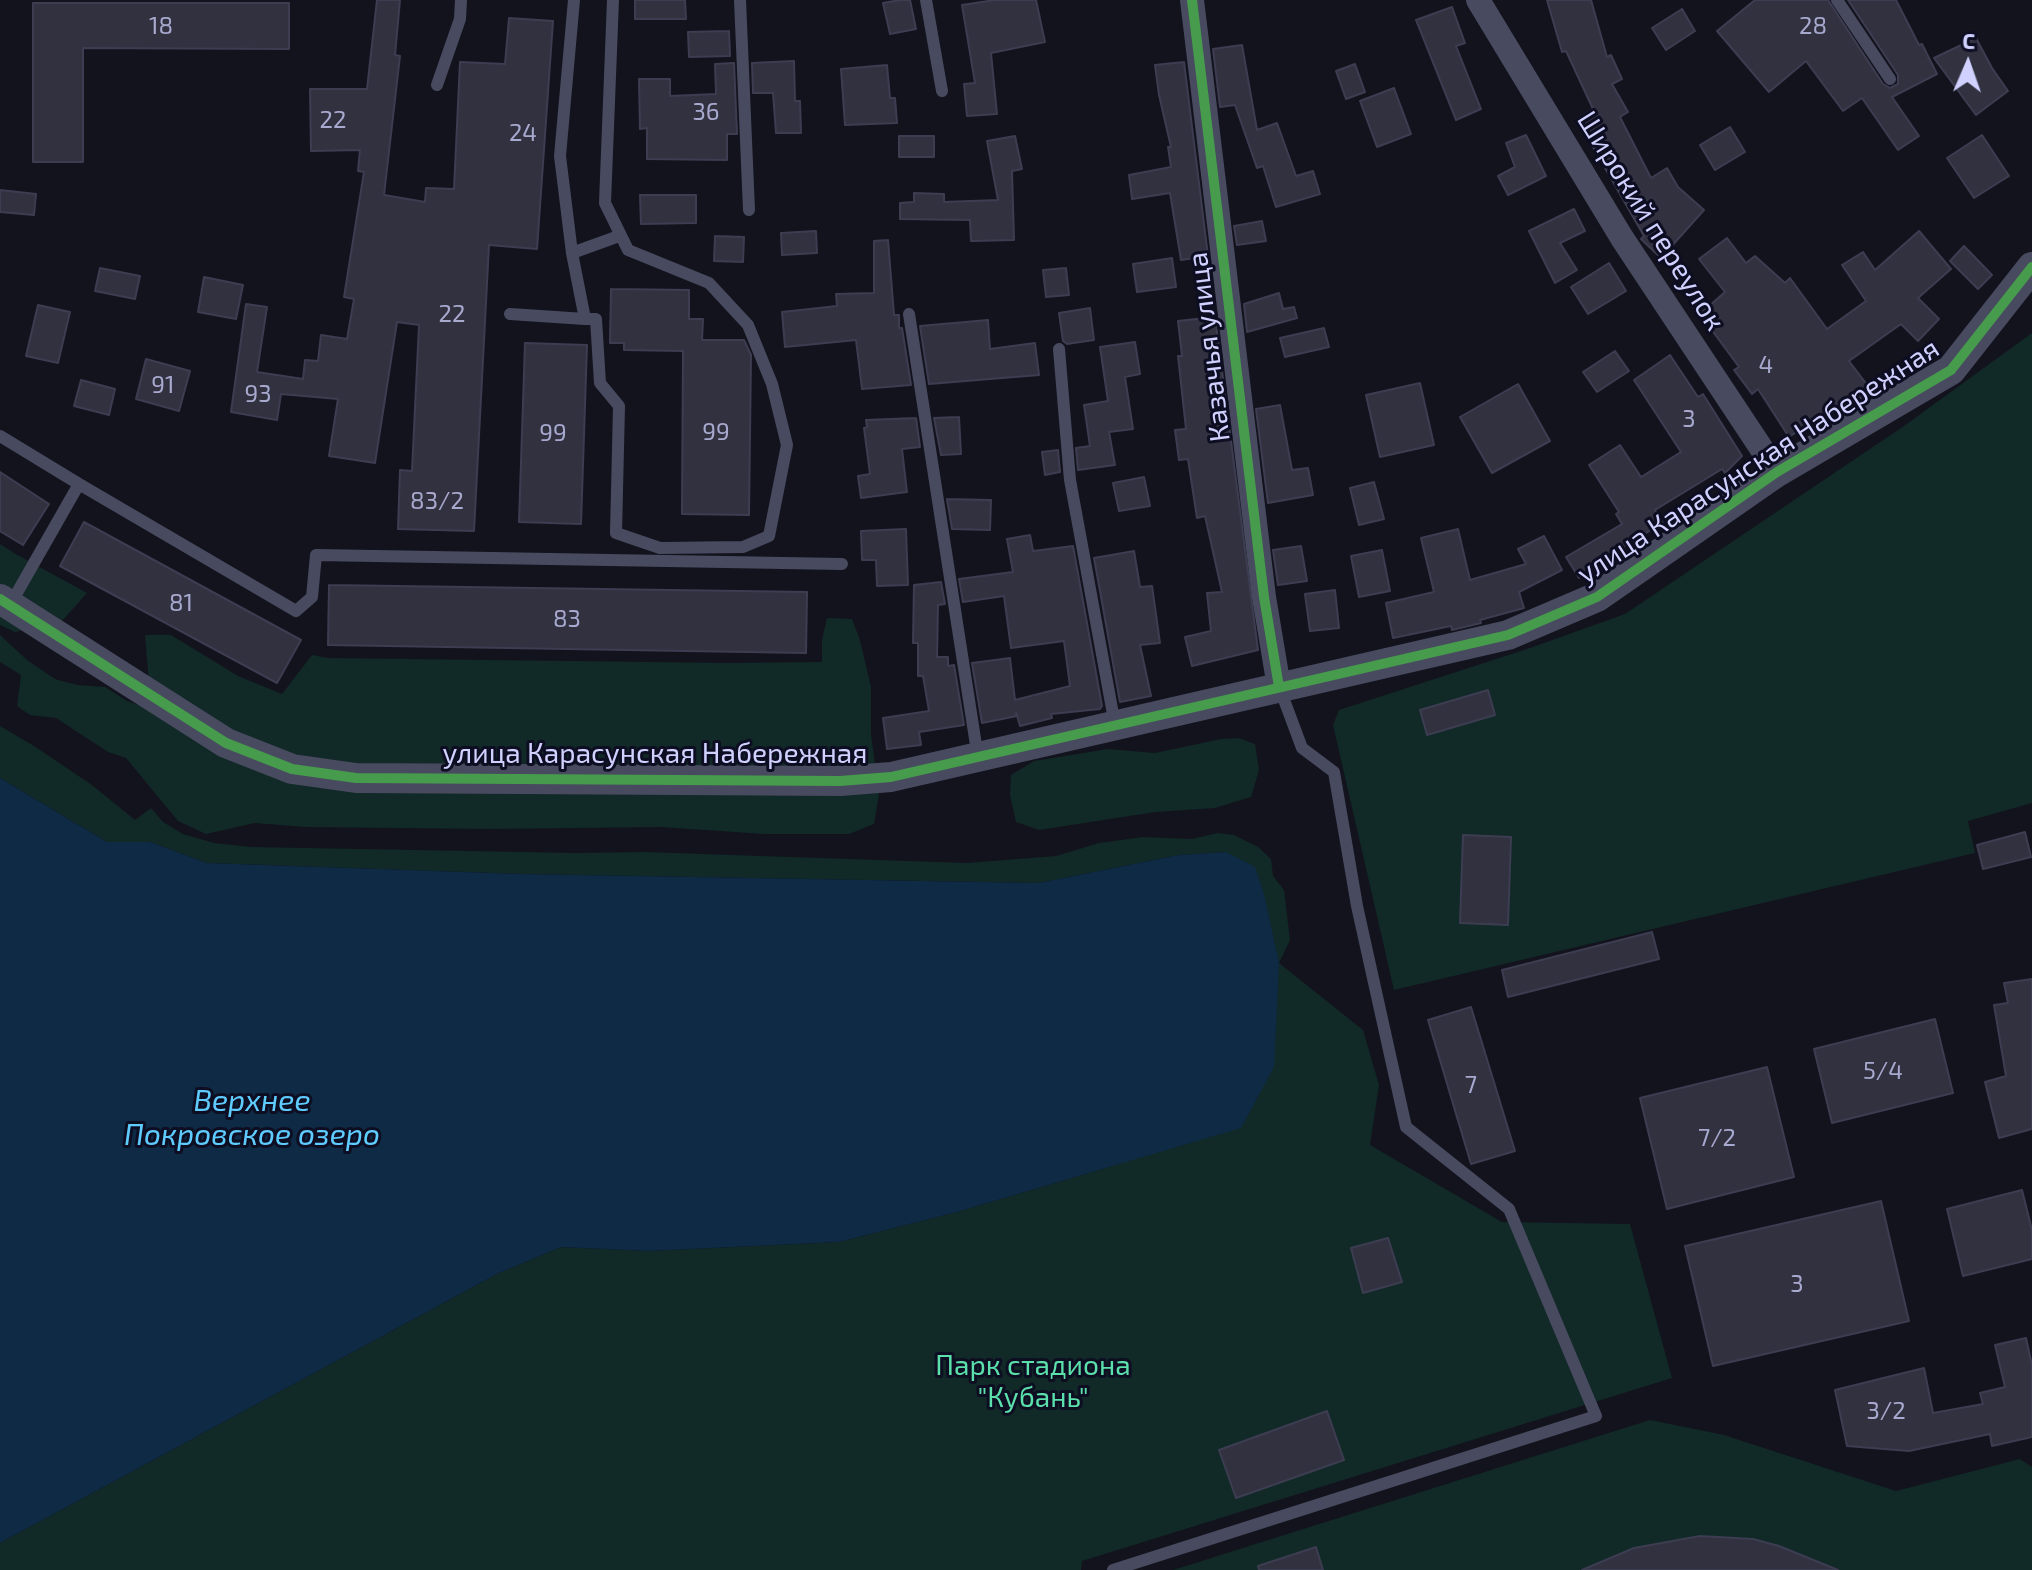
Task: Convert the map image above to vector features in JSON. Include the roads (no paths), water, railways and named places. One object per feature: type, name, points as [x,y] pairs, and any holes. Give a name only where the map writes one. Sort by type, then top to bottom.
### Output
[{"type":"street","name":"Казачья улица","points":[[1192,0],[1264,597],[1279,687]]},
{"type":"street","name":"Широкий переулок","points":[[1478,0],[1622,238],[1777,472]]},
{"type":"street","name":"улица Карасунская Набережная","points":[[5,602],[226,743],[292,769],[356,778],[840,781],[891,777],[1508,635],[1597,597],[1777,472],[1951,370],[2032,267]]},
{"type":"lane","points":[[437,85],[460,19],[461,0]]},
{"type":"lane","points":[[574,0],[560,156],[572,253],[585,319]]},
{"type":"lane","points":[[510,314],[596,319],[600,383],[619,406],[616,533],[660,548],[743,547],[769,536],[787,445],[772,384],[748,325],[709,283],[628,250],[605,203],[613,0]]},
{"type":"lane","points":[[740,0],[749,210]]},
{"type":"lane","points":[[926,0],[942,91]]},
{"type":"lane","points":[[1837,0],[1890,79]]},
{"type":"lane","points":[[572,253],[619,236]]},
{"type":"lane","points":[[909,314],[978,758]]},
{"type":"lane","points":[[1059,349],[1070,480],[1115,725]]},
{"type":"lane","points":[[0,436],[296,611],[312,597],[316,555],[842,564]]},
{"type":"lane","points":[[5,602],[79,484]]},
{"type":"lane","points":[[1113,1570],[1596,1416],[1509,1209],[1406,1127],[1357,906],[1334,772],[1302,748],[1279,687]]},
{"type":"water","name":"Верхнее Покровское озеро","points":[[0,778],[107,842],[150,842],[207,863],[521,874],[1039,883],[1179,855],[1226,852],[1255,867],[1264,894],[1279,963],[1274,1067],[1241,1128],[957,1212],[839,1242],[648,1251],[561,1247],[497,1274],[0,1543]]},
{"type":"park label","name":"Парк стадиона \"Кубань\"","points":[[1033,1382]]}]
